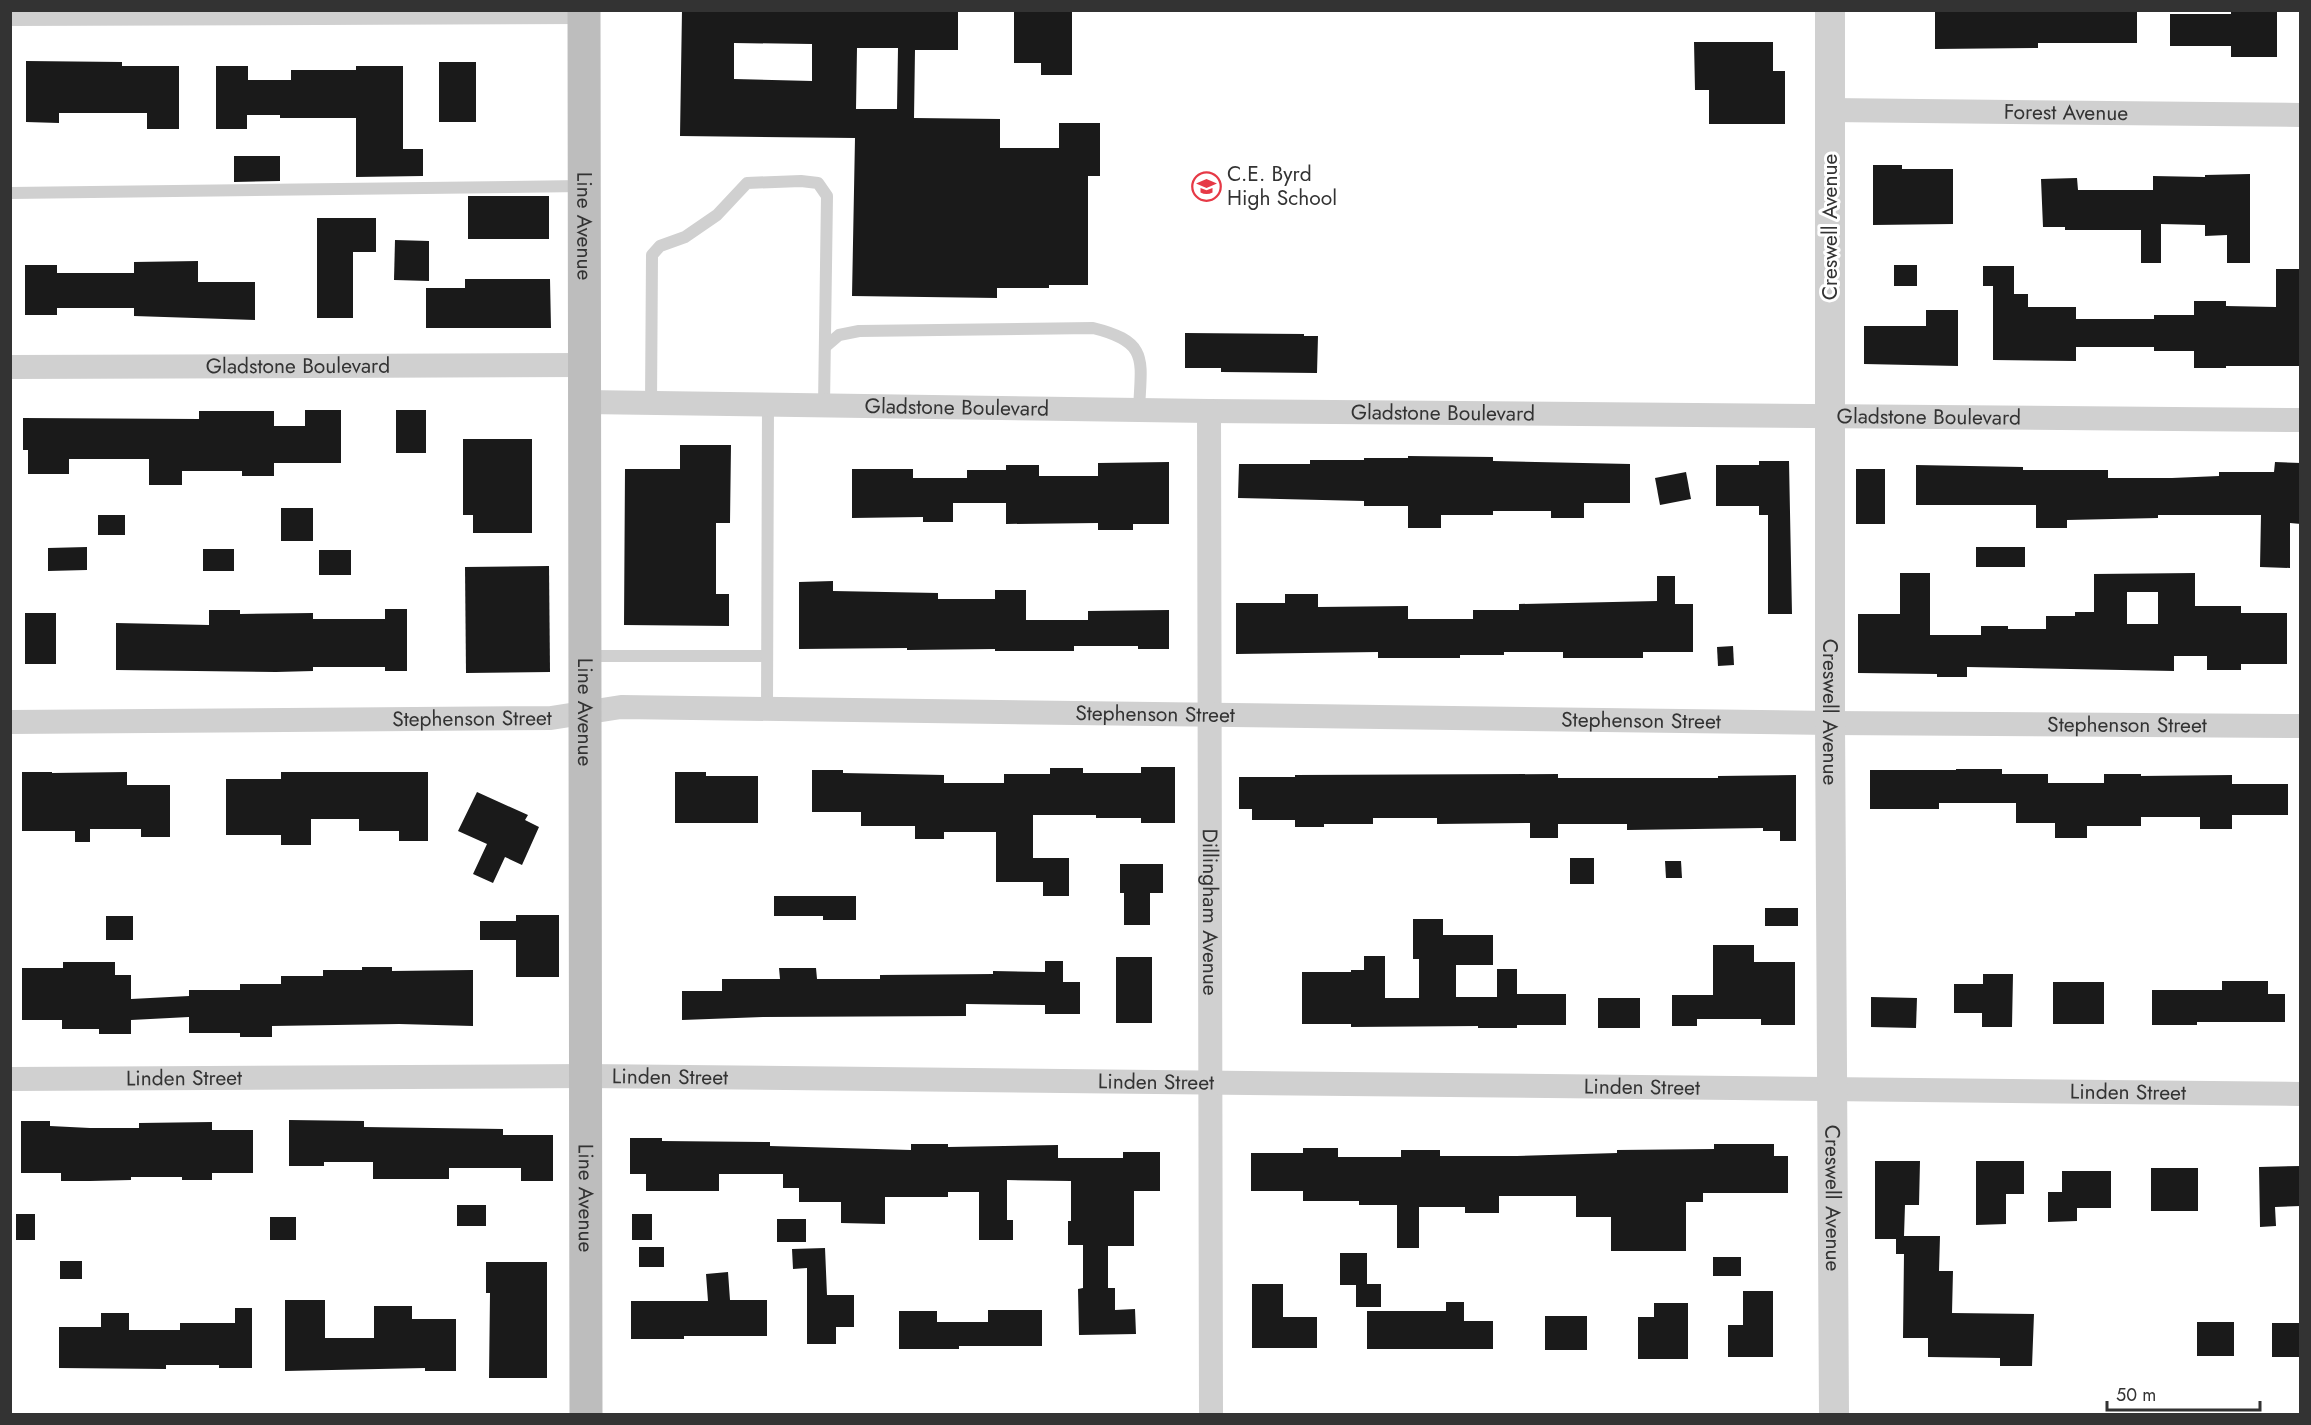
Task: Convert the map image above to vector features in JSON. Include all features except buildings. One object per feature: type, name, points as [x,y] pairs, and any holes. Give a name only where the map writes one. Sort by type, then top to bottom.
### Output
[{"type":"main road","name":"Line Avenue","points":[[584,11],[586,1414]]},
{"type":"street","name":"Creswell Avenue","points":[[1830,10],[1830,723],[1834,1414]]},
{"type":"street","points":[[10,14],[584,11]]},
{"type":"street","name":"Forest Avenue","points":[[1830,110],[2301,115]]},
{"type":"street","name":"Gladstone Boulevard","points":[[10,367],[585,365]]},
{"type":"street","name":"Gladstone Boulevard","points":[[585,402],[1209,411],[2301,420]]},
{"type":"street","name":"Dillingham Avenue","points":[[1209,411],[1211,1414]]},
{"type":"street","name":"Stephenson Street","points":[[10,722],[551,718],[621,707],[1830,723],[2301,726]]},
{"type":"street","name":"Linden Street","points":[[10,1079],[586,1076],[2301,1094]]},
{"type":"lane","points":[[651,403],[652,255],[660,246],[685,237],[717,215],[747,183],[801,181],[819,183],[827,196],[824,405]]},
{"type":"lane","points":[[10,193],[585,186]]},
{"type":"lane","points":[[825,347],[839,335],[859,331],[1093,328],[1114,333],[1132,344],[1141,362],[1139,410]]},
{"type":"lane","points":[[767,709],[768,404]]},
{"type":"lane","points":[[585,656],[767,656]]},
{"type":"place","name":"C.E. Byrd High School","points":[[1206,186]]}]
